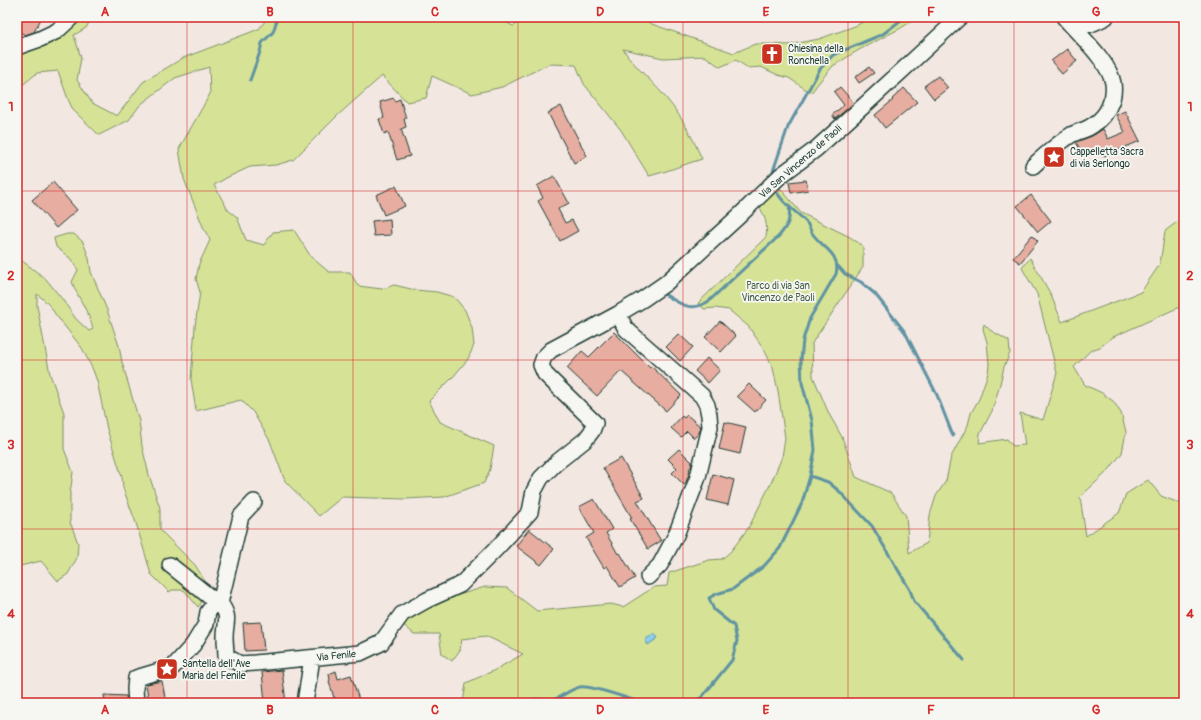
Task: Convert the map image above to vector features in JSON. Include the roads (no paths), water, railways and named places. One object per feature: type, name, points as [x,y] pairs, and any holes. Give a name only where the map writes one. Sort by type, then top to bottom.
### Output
[{"type":"street","points":[[17,47],[58,31],[72,17]]},
{"type":"street","name":"Via San Vincenzo de Paoli","points":[[595,423],[545,374],[541,365],[544,357],[551,350],[618,314],[666,283],[740,216],[773,183],[816,149],[960,17]]},
{"type":"street","points":[[1068,21],[1082,27],[1106,17]]},
{"type":"street","points":[[1033,166],[1059,143],[1072,135],[1093,126],[1103,118],[1109,109],[1113,98],[1113,84],[1110,73],[1100,57],[1068,21]]},
{"type":"street","points":[[618,314],[626,329],[702,396],[710,415],[710,427],[698,477],[676,535],[660,565],[648,576]]},
{"type":"street","name":"Via Fenile","points":[[217,603],[226,610],[226,656],[240,664],[360,653],[381,643],[402,614],[460,585],[496,549],[530,512],[534,491],[541,478],[556,463],[585,440],[592,431],[595,423]]},
{"type":"street","points":[[136,703],[136,678],[174,667],[193,646],[206,624],[208,612],[217,603],[241,516],[254,502]]},
{"type":"street","points":[[170,565],[217,603]]},
{"type":"street","points":[[305,703],[312,658]]},
{"type":"water","points":[[654,633],[658,638],[648,645],[645,640]]},
{"type":"waterway","points":[[250,80],[262,43],[273,32],[278,17]]},
{"type":"waterway","points":[[771,177],[788,127],[820,69],[833,55],[883,34],[905,17]]},
{"type":"waterway","points":[[692,703],[702,697],[732,660],[737,641],[734,626],[714,610],[709,598],[716,594],[733,589],[764,566],[780,548],[802,503],[810,476],[815,450],[812,420],[802,383],[801,360],[803,340],[810,318],[836,274],[837,267],[836,261],[830,251],[816,238],[806,222],[781,198],[775,188]]},
{"type":"waterway","points":[[664,294],[681,304],[691,307],[702,305],[709,301],[785,229],[790,215],[789,205]]},
{"type":"waterway","points":[[838,266],[845,274],[861,282],[875,294],[905,332],[937,395],[953,436]]},
{"type":"waterway","points":[[810,476],[828,482],[839,491],[872,526],[910,590],[914,601],[964,660]]},
{"type":"waterway","points":[[522,703],[533,699],[552,700],[580,687],[601,690],[642,703]]},
{"type":"waterway","points":[[702,697],[706,703]]},
{"type":"place","name":"Chiesina della Ronchella","points":[[772,54]]},
{"type":"place","name":"Cappelletta Sacra di via Serlongo","points":[[1054,157]]},
{"type":"place","name":"Santella dell'Ave Maria del Fenile","points":[[167,669]]},
{"type":"park label","name":"Parco di via San Vincenzo de Paoli","points":[[778,290]]}]
